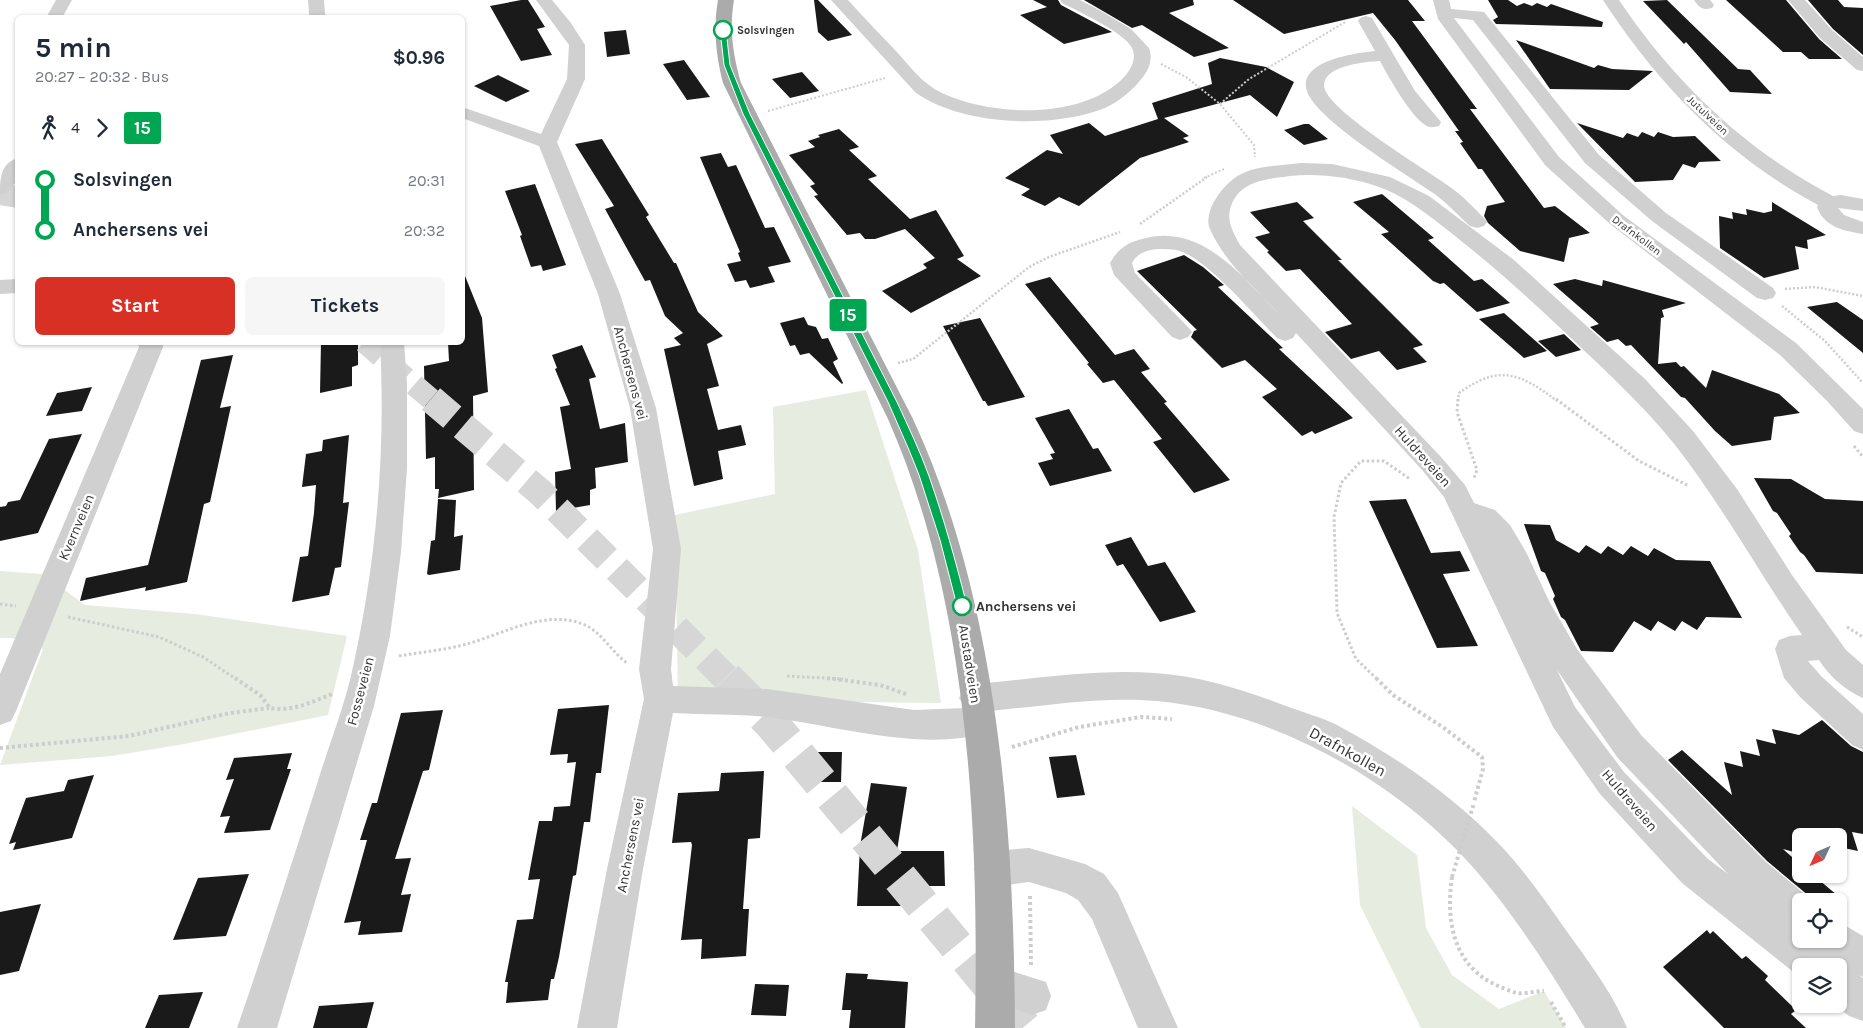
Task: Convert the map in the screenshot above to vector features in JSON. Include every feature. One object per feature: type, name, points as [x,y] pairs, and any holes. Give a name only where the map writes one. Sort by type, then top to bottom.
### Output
[{"type":"main road","name":"Austadveien","points":[[726,0],[723,30],[727,65],[746,114],[893,402],[924,475],[945,540],[962,606],[977,709],[990,824],[996,984],[995,1028]]},
{"type":"street","points":[[56,15],[64,0]]},
{"type":"street","points":[[316,0],[318,15]]},
{"type":"street","points":[[465,113],[547,142],[576,79],[577,45],[565,26],[544,0]]},
{"type":"street","points":[[839,0],[921,88],[951,103],[996,114],[1047,114],[1080,109],[1108,99],[1128,85],[1138,72],[1143,55],[1139,45],[1109,22],[1068,0]]},
{"type":"street","name":"Jutulveien","points":[[1612,0],[1622,18],[1658,64],[1697,107],[1739,144],[1800,189],[1830,203],[1841,201],[1863,205]]},
{"type":"street","points":[[1796,0],[1826,34],[1863,66]]},
{"type":"street","name":"Drafnkollen","points":[[1442,7],[1478,15],[1592,160],[1659,217],[1765,293]]},
{"type":"street","name":"Drafnkollen","points":[[1442,7],[1552,161],[1617,220],[1788,349],[1836,395],[1863,425]]},
{"type":"street","points":[[1366,21],[1407,93],[1432,122]]},
{"type":"street","points":[[1386,55],[1361,57],[1335,63],[1318,76],[1314,85],[1317,96],[1338,118],[1445,193],[1520,259],[1506,265]]},
{"type":"street","name":"Anchersens vei","points":[[547,142],[609,294],[643,408],[667,549],[658,684],[596,1028]]},
{"type":"street","points":[[0,189],[15,168]]},
{"type":"street","name":"Huldreveien","points":[[1806,958],[1695,871],[1612,783],[1564,717],[1455,492],[1432,464],[1231,248],[1219,226],[1221,206],[1232,189],[1246,178],[1301,168],[1332,170],[1383,181],[1422,200],[1506,265],[1636,385],[1684,438],[1726,496],[1826,647],[1835,659],[1863,684]]},
{"type":"street","points":[[1830,203],[1827,207],[1832,216],[1848,224],[1863,228]]},
{"type":"street","points":[[1180,332],[1125,275],[1121,263],[1122,258],[1131,250],[1156,243],[1179,244],[1192,249],[1211,259],[1283,332],[1290,335],[1308,332]]},
{"type":"street","points":[[0,287],[15,286]]},
{"type":"street","name":"Kvernveien","points":[[0,711],[144,363],[149,345]]},
{"type":"street","name":"Fosseveien","points":[[258,1028],[286,942],[367,671],[383,576],[392,496],[396,394],[392,345]]},
{"type":"street","points":[[1464,510],[1485,517],[1500,533],[1512,552],[1538,608],[1566,658],[1629,746],[1753,875],[1792,908]]},
{"type":"street","points":[[1826,647],[1790,649],[1795,668],[1811,687],[1863,735]]},
{"type":"street","name":"Drafnkollen","points":[[658,684],[767,703],[914,725],[950,725],[977,709],[1103,687],[1155,687],[1198,693],[1242,703],[1322,734],[1407,785],[1445,816],[1489,860],[1520,896],[1607,1028]]},
{"type":"street","points":[[992,869],[1029,866],[1072,877],[1091,887],[1105,906],[1159,1026]]},
{"type":"street","points":[[1847,947],[1863,958]]},
{"type":"street","points":[[996,984],[1032,996]]},
{"type":"street","points":[[1847,990],[1863,1002]]},
{"type":"path","points":[[1220,104],[1249,80],[1349,20]]},
{"type":"path","points":[[1143,55],[1186,77],[1220,104],[1254,145],[1255,158],[1249,161]]},
{"type":"path","points":[[746,114],[770,111],[905,72]]},
{"type":"path","points":[[1136,226],[1156,216],[1197,183],[1227,168]]},
{"type":"path","points":[[895,364],[913,359],[1029,267],[1049,257],[1127,229]]},
{"type":"path","points":[[1765,293],[1800,286],[1844,291],[1863,296]]},
{"type":"path","points":[[1765,293],[1804,322],[1852,368],[1863,383]]},
{"type":"path","points":[[42,610],[159,637],[203,656],[260,695],[270,708]]},
{"type":"path","points":[[0,748],[129,736],[230,713],[270,708],[281,710],[297,708],[367,671],[532,624],[555,620],[572,619],[587,626],[616,656],[658,684]]},
{"type":"path","points":[[1006,749],[1079,727],[1141,717],[1175,719]]},
{"type":"path","points":[[1474,803],[1448,897],[1452,939],[1468,965],[1487,982],[1519,993],[1544,991]]},
{"type":"path","points":[[1450,860],[1461,872]]},
{"type":"path","points":[[1539,982],[1566,1028]]},
{"type":"shaded area","points":[[866,390],[918,550],[941,703],[678,700],[675,515],[775,494],[773,407]]},
{"type":"shaded area","points":[[0,571],[43,574],[85,605],[195,614],[347,636],[328,715],[184,744],[112,756],[0,765],[43,649],[12,638],[0,638]]},
{"type":"shaded area","points":[[1352,806],[1417,855],[1426,928],[1452,975],[1499,1009],[1544,991],[1566,1028],[1421,1028],[1360,905]]},
{"type":"building","points":[[528,0],[545,27],[537,29],[552,55],[521,61],[490,6]]},
{"type":"building","points":[[814,0],[818,0],[852,35],[828,41],[818,32]]},
{"type":"building","points":[[1033,0],[1058,0],[1061,5],[1112,32],[1064,44],[1020,15],[1047,7]]},
{"type":"building","points":[[1084,0],[1193,0],[1194,5],[1169,13],[1229,48],[1194,57],[1142,25],[1132,28]]},
{"type":"building","points":[[1233,0],[1408,0],[1425,21],[1412,21],[1477,109],[1470,109],[1544,208],[1555,206],[1590,233],[1569,238],[1564,262],[1520,251],[1488,223],[1484,216],[1487,206],[1505,202],[1482,169],[1478,169],[1460,143],[1463,142],[1455,131],[1459,131],[1395,40],[1373,13],[1284,34]]},
{"type":"building","points":[[1488,0],[1508,0],[1517,6],[1524,3],[1532,6],[1537,3],[1547,7],[1551,4],[1603,22],[1602,27],[1496,24],[1493,20],[1498,17]]},
{"type":"building","points":[[1667,0],[1738,69],[1750,70],[1772,94],[1730,92],[1686,42],[1684,44],[1643,1]]},
{"type":"building","points":[[1726,0],[1786,0],[1819,39],[1842,59],[1809,59],[1801,52],[1783,52]]},
{"type":"building","points":[[1808,0],[1838,0],[1844,7],[1863,8],[1863,55],[1833,29]]},
{"type":"building","points":[[626,30],[630,54],[607,57],[604,32]]},
{"type":"building","points":[[1516,40],[1594,68],[1598,65],[1612,69],[1653,71],[1629,90],[1550,89]]},
{"type":"building","points":[[1220,58],[1266,67],[1294,82],[1277,117],[1250,95],[1164,118],[1189,136],[1183,138],[1189,142],[1140,158],[1079,206],[1059,197],[1045,206],[1021,195],[1030,189],[1005,178],[1047,150],[1063,154],[1050,135],[1089,123],[1105,136],[1158,119],[1152,103],[1212,84],[1208,63]]},
{"type":"building","points":[[684,60],[710,97],[687,100],[663,64]]},
{"type":"building","points":[[802,72],[819,91],[790,98],[772,79]]},
{"type":"building","points":[[498,75],[530,91],[506,102],[474,86]]},
{"type":"building","points":[[1577,123],[1623,138],[1627,133],[1638,137],[1642,132],[1654,137],[1658,132],[1673,137],[1695,136],[1721,161],[1699,162],[1695,168],[1683,164],[1673,180],[1635,182]]},
{"type":"building","points":[[1309,124],[1328,139],[1304,145],[1284,130]]},
{"type":"building","points":[[839,129],[859,147],[849,150],[877,176],[868,179],[910,219],[936,210],[964,256],[957,259],[981,276],[911,313],[882,291],[927,268],[923,264],[935,258],[905,229],[875,239],[865,239],[860,233],[847,235],[814,196],[818,195],[810,186],[815,184],[789,155],[815,147],[808,141],[820,137],[818,135]]},
{"type":"building","points":[[602,139],[649,215],[646,217],[674,263],[676,263],[698,312],[723,336],[707,344],[719,386],[707,389],[718,430],[741,425],[746,445],[718,451],[723,479],[694,486],[664,349],[681,345],[674,338],[683,333],[665,316],[650,280],[645,281],[605,209],[614,206],[575,144]]},
{"type":"building","points":[[721,153],[728,167],[736,165],[765,228],[774,227],[791,262],[768,267],[775,282],[750,288],[746,280],[735,282],[727,264],[741,261],[738,253],[740,252],[700,157]]},
{"type":"building","points":[[535,184],[566,265],[543,271],[541,265],[531,267],[520,236],[522,235],[505,191]]},
{"type":"building","points":[[1382,194],[1434,238],[1428,240],[1474,281],[1482,279],[1510,303],[1477,312],[1444,283],[1440,284],[1433,281],[1381,234],[1389,232],[1353,202]]},
{"type":"building","points":[[1297,202],[1314,218],[1303,221],[1342,260],[1338,260],[1423,345],[1413,348],[1427,362],[1397,370],[1379,351],[1351,359],[1325,332],[1352,324],[1300,269],[1286,271],[1255,237],[1270,233],[1250,212]]},
{"type":"building","points":[[1772,202],[1826,235],[1807,240],[1808,249],[1795,246],[1799,269],[1764,278],[1720,248],[1719,216],[1733,219],[1732,212],[1747,215],[1746,209],[1764,213],[1772,211]]},
{"type":"building","points":[[1184,255],[1203,267],[1224,285],[1218,287],[1283,348],[1279,349],[1353,418],[1315,434],[1312,431],[1302,436],[1262,397],[1277,389],[1245,360],[1222,368],[1191,337],[1194,331],[1197,330],[1137,271]]},
{"type":"building","points":[[465,276],[482,318],[488,392],[473,396],[474,490],[438,498],[439,489],[435,489],[435,457],[426,459],[424,366],[449,361],[448,345],[465,345]]},
{"type":"building","points":[[1050,277],[1115,355],[1134,349],[1150,369],[1141,372],[1167,402],[1164,403],[1230,480],[1194,493],[1153,442],[1162,439],[1114,380],[1103,383],[1025,284]]},
{"type":"building","points":[[1575,279],[1602,286],[1603,280],[1686,303],[1662,310],[1664,317],[1661,318],[1658,364],[1676,362],[1681,367],[1684,366],[1706,388],[1712,370],[1779,394],[1800,413],[1774,417],[1771,440],[1732,446],[1631,345],[1626,346],[1618,339],[1607,342],[1590,327],[1599,324],[1553,284]]},
{"type":"building","points":[[1837,302],[1863,320],[1863,353],[1807,307]]},
{"type":"building","points":[[1504,313],[1547,351],[1524,358],[1479,319]]},
{"type":"building","points":[[804,317],[808,325],[816,327],[822,339],[828,338],[838,359],[833,362],[842,384],[809,353],[800,355],[795,345],[790,346],[780,323]]},
{"type":"building","points":[[980,318],[1025,397],[988,406],[983,401],[943,326]]},
{"type":"building","points":[[1564,334],[1581,350],[1556,357],[1538,341]]},
{"type":"building","points":[[321,345],[358,345],[358,365],[352,367],[352,386],[320,393]]},
{"type":"building","points":[[582,345],[596,377],[589,379],[600,429],[625,423],[628,462],[595,468],[596,488],[590,490],[590,505],[556,511],[555,472],[571,469],[560,407],[570,405],[555,369],[557,368],[552,355]]},
{"type":"building","points":[[233,355],[220,408],[231,406],[210,502],[204,504],[187,582],[145,591],[146,587],[80,601],[86,578],[148,565],[201,360]]},
{"type":"building","points":[[92,387],[82,411],[46,416],[57,393]]},
{"type":"building","points":[[1069,409],[1093,449],[1098,448],[1112,471],[1050,486],[1038,463],[1053,459],[1050,454],[1055,453],[1035,418]]},
{"type":"building","points":[[82,434],[38,533],[0,541],[0,507],[6,506],[8,502],[20,500],[49,439]]},
{"type":"building","points":[[349,435],[343,503],[349,502],[341,567],[335,568],[329,595],[292,602],[300,557],[308,556],[314,513],[316,485],[302,487],[306,454],[322,451],[323,440]]},
{"type":"building","points":[[1754,478],[1791,479],[1825,499],[1863,501],[1863,574],[1816,572],[1789,536],[1791,534],[1777,513],[1773,511]]},
{"type":"building","points":[[438,499],[456,500],[454,537],[463,535],[460,570],[429,575],[427,574],[431,541],[435,540]]},
{"type":"building","points":[[1406,499],[1431,553],[1460,551],[1470,571],[1443,574],[1478,646],[1437,648],[1369,501]]},
{"type":"building","points":[[1524,524],[1550,525],[1556,540],[1579,553],[1586,545],[1601,554],[1608,546],[1623,555],[1631,546],[1648,556],[1654,548],[1676,560],[1710,561],[1742,618],[1706,617],[1697,630],[1682,621],[1675,631],[1658,621],[1651,631],[1634,621],[1613,652],[1581,651],[1565,620],[1561,617],[1553,599],[1555,596],[1545,573],[1541,571]]},
{"type":"building","points":[[1131,537],[1148,566],[1165,562],[1196,612],[1160,622],[1123,564],[1117,566],[1105,545]]},
{"type":"building","points":[[609,705],[601,773],[596,773],[590,822],[584,822],[576,875],[573,876],[559,957],[554,979],[551,979],[548,1000],[506,1003],[508,982],[505,982],[517,920],[533,919],[540,879],[528,880],[539,821],[552,821],[554,807],[570,806],[576,762],[567,763],[568,754],[550,755],[558,709]]},
{"type":"building","points":[[443,710],[429,770],[423,771],[395,859],[411,858],[401,895],[411,894],[402,932],[358,935],[361,921],[344,923],[367,840],[360,840],[372,803],[377,803],[401,713]]},
{"type":"building","points":[[1822,720],[1851,746],[1863,752],[1863,834],[1852,832],[1858,851],[1848,849],[1848,828],[1792,828],[1792,852],[1783,849],[1792,857],[1792,882],[1767,861],[1668,760],[1682,750],[1732,795],[1724,762],[1743,767],[1740,751],[1760,756],[1756,739],[1776,744],[1772,729],[1799,735]]},
{"type":"building","points":[[813,752],[842,752],[841,782],[811,782]]},
{"type":"building","points":[[292,753],[287,769],[291,769],[270,830],[224,833],[230,816],[220,817],[234,779],[226,780],[234,758]]},
{"type":"building","points":[[1076,755],[1085,795],[1057,798],[1049,757]]},
{"type":"building","points":[[764,771],[760,838],[748,839],[743,909],[749,909],[746,956],[701,959],[702,939],[681,940],[692,845],[691,842],[672,843],[678,793],[719,791],[721,773]]},
{"type":"building","points":[[94,775],[72,838],[13,850],[16,842],[9,844],[26,798],[64,791],[68,780]]},
{"type":"building","points":[[871,783],[907,787],[897,851],[944,851],[945,886],[910,886],[910,906],[857,906],[860,846]]},
{"type":"building","points":[[249,874],[226,936],[173,940],[198,878]]},
{"type":"building","points":[[1793,883],[1823,883],[1835,893],[1805,893]]},
{"type":"building","points":[[41,904],[19,971],[0,975],[0,912]]},
{"type":"building","points":[[1707,930],[1710,934],[1713,931],[1742,959],[1746,956],[1768,976],[1765,980],[1792,1006],[1791,1014],[1806,1028],[1724,1028],[1663,967]]},
{"type":"building","points":[[846,973],[868,974],[867,979],[908,982],[905,1028],[849,1028],[851,1010],[842,1010]]},
{"type":"building","points":[[755,984],[789,985],[786,1016],[751,1015]]},
{"type":"building","points":[[203,992],[189,1028],[145,1028],[159,995]]},
{"type":"building","points":[[374,1002],[367,1028],[313,1028],[319,1006]]},
{"type":"tunnel","points":[[0,194],[15,196]]},
{"type":"tunnel","points":[[368,345],[433,401]]},
{"type":"tunnel","points":[[431,399],[540,492],[772,724],[1025,1028]]},
{"type":"bus line","name":"15","points":[[723,30],[727,65],[732,83],[746,114],[893,402],[914,450],[945,540],[962,606]]},
{"type":"place","name":"Solsvingen","points":[[723,30]]},
{"type":"place","name":"Anchersens vei","points":[[962,606]]}]
